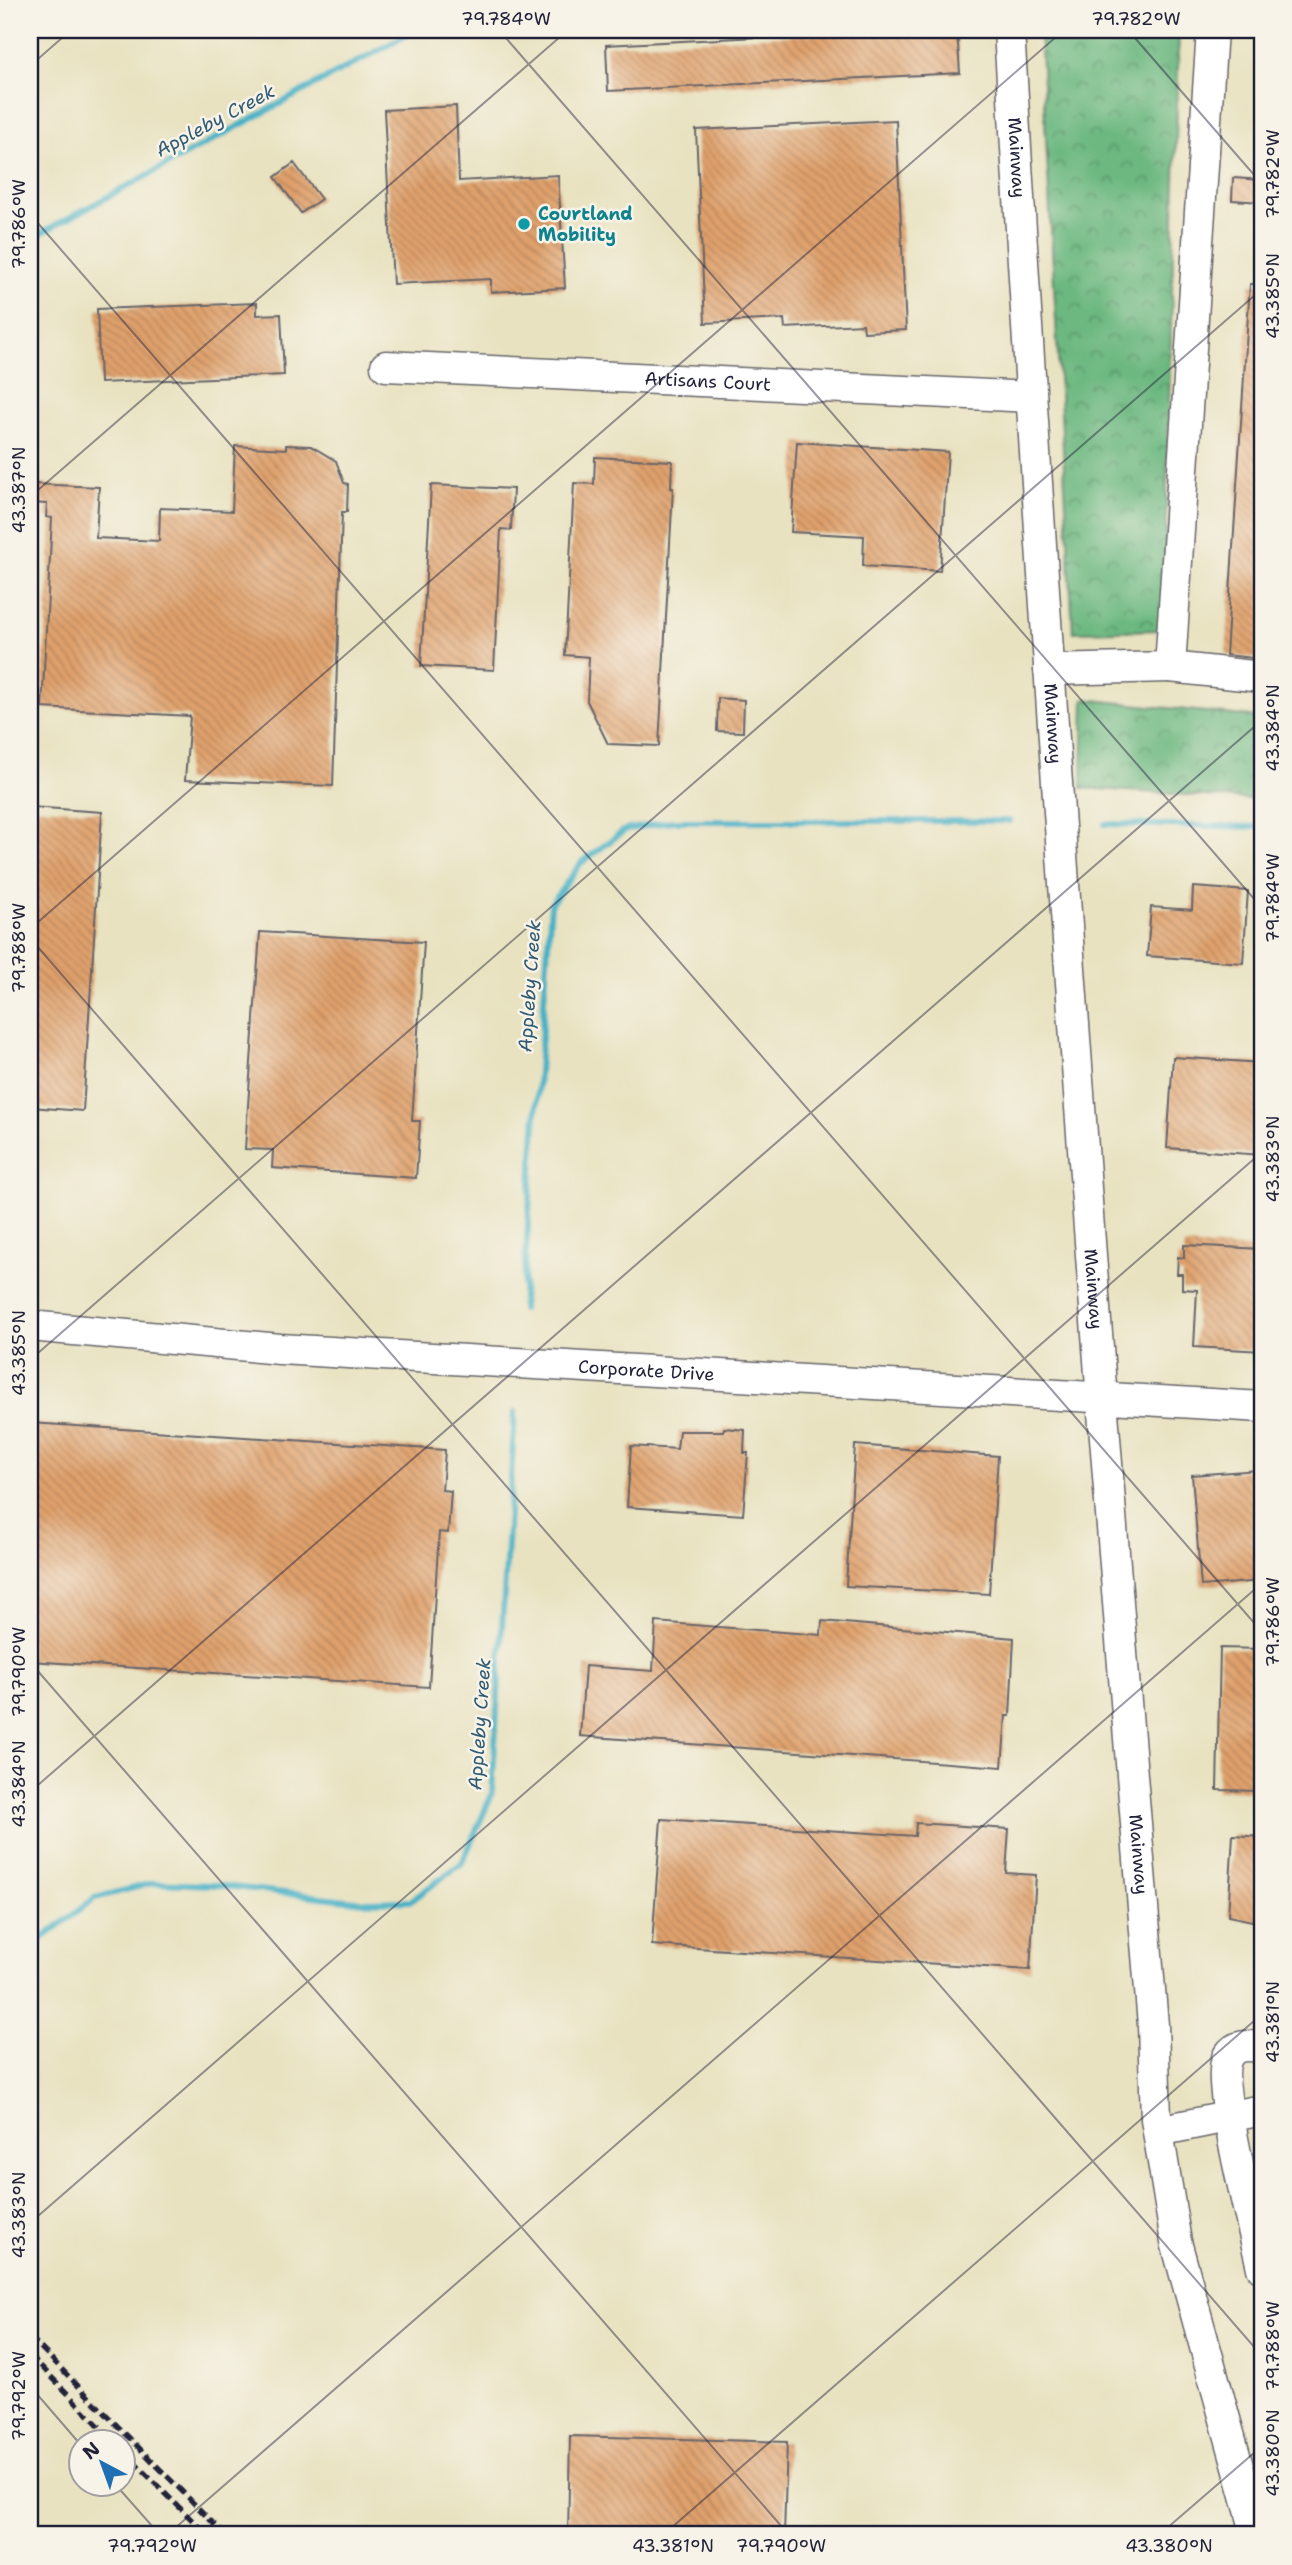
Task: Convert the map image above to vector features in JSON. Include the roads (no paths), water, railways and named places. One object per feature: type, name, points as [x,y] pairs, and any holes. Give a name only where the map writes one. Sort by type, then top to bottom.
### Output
[{"type":"street","name":"Mainway","points":[[1009,30],[1049,670],[1101,1399],[1153,2025],[1158,2131],[1176,2242],[1257,2535]]},
{"type":"street","points":[[1170,667],[1212,30]]},
{"type":"street","name":"Artisans Court","points":[[386,366],[1030,397]]},
{"type":"street","points":[[1049,670],[1170,667],[1262,677]]},
{"type":"street","name":"Corporate Drive","points":[[30,1326],[280,1349],[1262,1407]]},
{"type":"street","points":[[1262,2047],[1239,2046],[1229,2055],[1225,2068],[1229,2117],[1262,2268]]},
{"type":"street","points":[[1158,2131],[1262,2110]]},
{"type":"waterway","name":"Appleby Creek","points":[[30,239],[416,30]]},
{"type":"waterway","name":"Appleby Creek","points":[[522,1309],[551,904],[581,863],[625,830],[672,821],[1009,821]]},
{"type":"waterway","name":"Appleby Creek","points":[[1105,824],[1262,827]]},
{"type":"waterway","name":"Appleby Creek","points":[[30,1948],[95,1898],[153,1883],[216,1885],[364,1902],[411,1901],[462,1863],[492,1794],[515,1412]]},
{"type":"railway","points":[[30,2337],[225,2535]]},
{"type":"railway","points":[[30,2355],[101,2428]]},
{"type":"railway","points":[[136,2464],[207,2535]]},
{"type":"place","name":"Courtland Mobility","points":[[524,224]]}]
